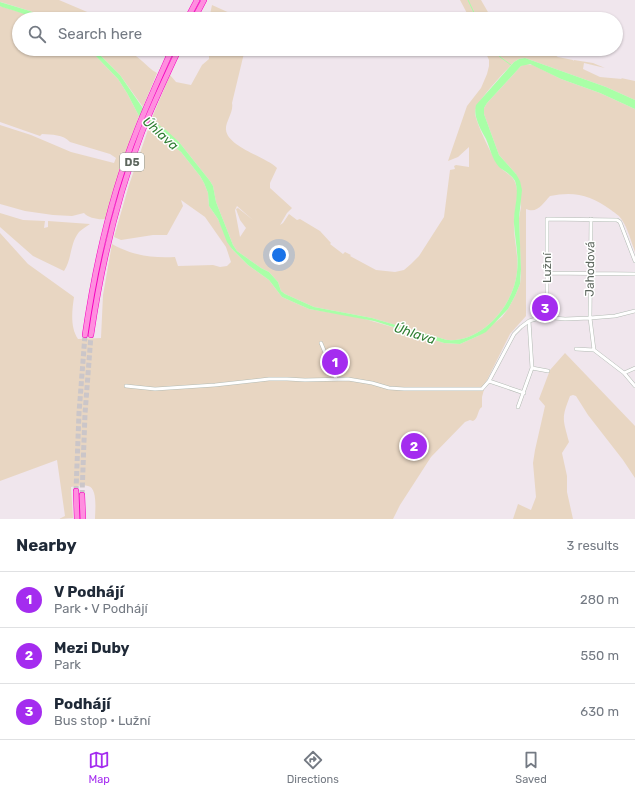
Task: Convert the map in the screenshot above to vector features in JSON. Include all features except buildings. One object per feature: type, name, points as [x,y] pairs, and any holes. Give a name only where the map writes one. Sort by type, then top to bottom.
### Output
[{"type":"highway","points":[[191,12],[197,0]]},
{"type":"highway","points":[[198,12],[204,0]]},
{"type":"highway","name":"D5","points":[[88,335],[117,191],[136,131],[169,56]]},
{"type":"highway","name":"D5","points":[[104,252],[142,133],[176,56]]},
{"type":"highway","points":[[76,491],[77,519]]},
{"type":"highway","points":[[82,495],[83,519]]},
{"type":"street","name":"Lužní","points":[[547,317],[547,219],[591,219]]},
{"type":"street","points":[[591,219],[617,220],[620,222],[635,261]]},
{"type":"street","name":"Jahodová","points":[[591,219],[590,318],[594,350]]},
{"type":"street","points":[[547,273],[635,274]]},
{"type":"street","points":[[126,386],[155,389],[287,378],[305,380],[348,379],[404,390],[482,389],[489,381],[514,334],[529,321],[535,318],[547,317],[590,318],[615,316],[635,311]]},
{"type":"street","points":[[518,407],[532,368],[529,321]]},
{"type":"street","points":[[321,343],[336,379]]},
{"type":"street","points":[[576,349],[594,350],[624,373],[635,386]]},
{"type":"street","points":[[532,368],[548,371]]},
{"type":"street","points":[[624,373],[635,368]]},
{"type":"street","points":[[489,381],[524,393]]},
{"type":"shaded area","points":[[0,0],[59,0],[87,12],[32,12],[0,2]]},
{"type":"shaded area","points":[[460,0],[481,0],[488,12],[466,12]]},
{"type":"shaded area","points":[[212,5],[228,12],[210,12]]},
{"type":"shaded area","points":[[0,6],[19,12],[12,12],[12,56],[96,56],[118,79],[139,116],[119,172],[106,219],[94,218],[84,213],[72,216],[53,215],[25,211],[0,204],[0,125],[31,135],[71,152],[114,163],[116,158],[110,154],[70,142],[61,136],[42,134],[40,136],[0,122]]},
{"type":"shaded area","points":[[101,56],[136,56],[157,73],[143,107],[120,75]]},
{"type":"shaded area","points":[[209,56],[243,56],[232,103],[232,110],[226,130],[228,136],[233,142],[277,168],[270,183],[270,188],[292,208],[287,213],[280,225],[289,214],[297,220],[300,219],[320,231],[331,243],[330,244],[343,254],[345,252],[376,270],[395,272],[404,270],[419,256],[444,217],[450,170],[455,169],[454,166],[456,165],[469,167],[469,147],[458,157],[448,161],[467,106],[481,88],[487,74],[489,66],[487,56],[556,56],[573,61],[593,63],[605,68],[584,63],[583,69],[600,77],[622,79],[621,78],[635,81],[635,100],[606,87],[525,58],[514,62],[480,101],[475,112],[478,123],[493,157],[502,169],[512,177],[517,191],[514,227],[517,272],[515,285],[510,297],[494,320],[484,329],[472,335],[460,339],[447,340],[372,318],[314,307],[285,294],[281,291],[278,282],[269,272],[237,251],[233,245],[216,202],[213,186],[210,181],[179,142],[151,120],[170,75],[176,82],[191,85],[202,65],[209,59]],"holes":[[[237,206],[253,220],[238,208],[236,209],[240,220],[246,228],[240,237],[235,210]]]},
{"type":"shaded area","points":[[526,64],[533,65],[561,79],[600,93],[635,109],[635,252],[628,231],[620,217],[604,205],[589,198],[575,194],[550,196],[537,209],[526,209],[526,316],[510,334],[486,382],[482,397],[482,407],[479,410],[475,420],[465,422],[431,457],[400,505],[393,519],[95,519],[95,495],[88,486],[80,485],[71,487],[73,518],[59,519],[65,516],[57,460],[0,481],[0,233],[28,264],[74,297],[72,313],[73,324],[75,334],[78,339],[101,338],[103,295],[112,244],[135,254],[158,257],[175,257],[178,266],[227,266],[231,262],[226,247],[205,217],[181,200],[183,206],[167,235],[153,235],[121,240],[114,237],[129,185],[149,127],[181,152],[200,176],[208,193],[209,206],[218,219],[232,249],[248,265],[269,280],[282,297],[309,309],[358,317],[444,343],[460,344],[478,336],[502,317],[508,309],[520,284],[519,218],[521,207],[516,174],[499,155],[484,114],[484,108],[521,66]]},
{"type":"shaded area","points":[[0,213],[23,220],[45,221],[44,228],[48,227],[48,221],[90,224],[76,236],[67,266],[64,271],[33,256],[0,227]]},
{"type":"shaded area","points":[[565,353],[635,426],[635,478],[588,415],[576,396],[570,396],[564,415],[565,428],[569,442],[562,453],[567,476],[567,492],[573,519],[513,519],[518,504],[531,510],[536,497],[533,463],[545,406],[539,399],[550,370]]},
{"type":"water","points":[[0,2],[32,12],[19,12],[0,6]]},
{"type":"water","name":"Úhlava","points":[[96,56],[101,56],[120,75],[151,120],[166,130],[179,142],[210,181],[213,186],[216,202],[233,245],[237,251],[269,272],[278,282],[281,291],[314,307],[372,318],[447,340],[460,339],[472,335],[484,329],[494,320],[510,297],[515,285],[517,272],[514,224],[514,213],[517,197],[515,181],[510,175],[499,167],[495,161],[477,120],[475,113],[476,105],[514,62],[525,58],[606,87],[635,100],[635,109],[600,93],[561,79],[530,64],[521,66],[487,103],[484,108],[484,114],[499,155],[516,174],[520,181],[522,190],[519,218],[521,269],[520,284],[508,309],[486,332],[460,344],[444,343],[374,321],[309,309],[282,297],[269,280],[248,265],[232,249],[227,242],[218,219],[209,206],[208,193],[200,176],[181,152],[149,127],[139,116],[118,79]]},
{"type":"waterway","points":[[468,0],[474,12]]},
{"type":"waterway","points":[[499,56],[511,65]]},
{"type":"tunnel","points":[[76,491],[79,413],[85,335]]},
{"type":"tunnel","points":[[82,495],[85,414],[91,335]]},
{"type":"place","name":"Podhájí","points":[[545,308]]},
{"type":"place","name":"V Podhájí","points":[[335,362]]},
{"type":"place","name":"Mezi Duby","points":[[414,446]]}]
